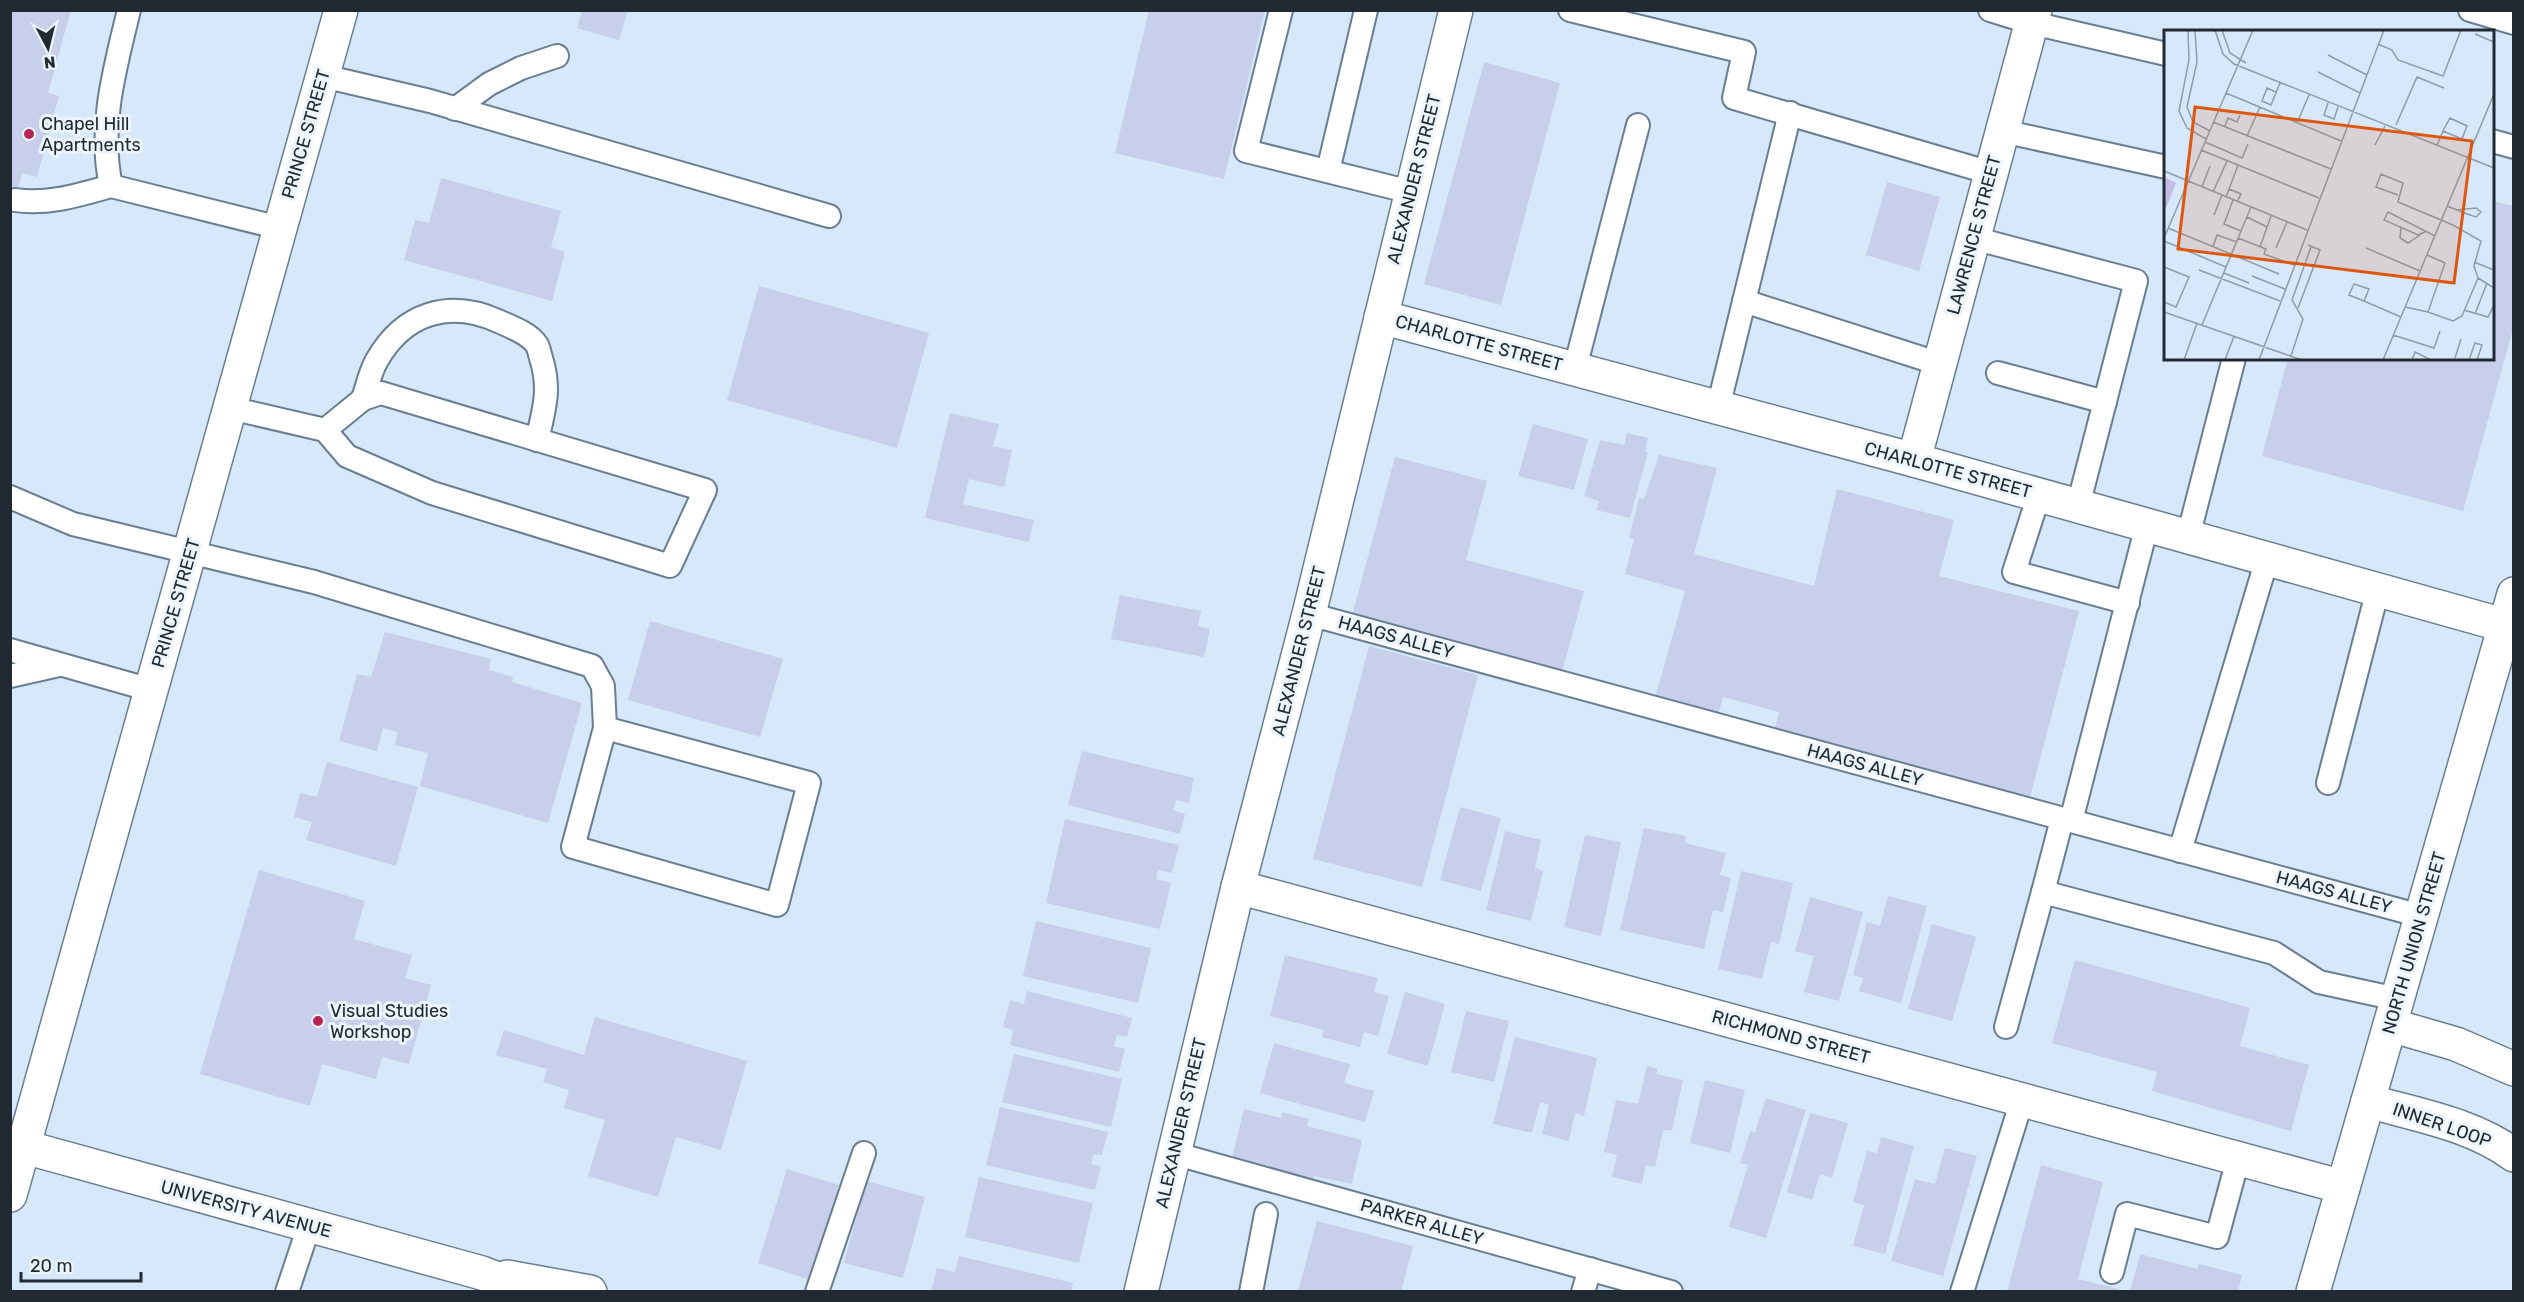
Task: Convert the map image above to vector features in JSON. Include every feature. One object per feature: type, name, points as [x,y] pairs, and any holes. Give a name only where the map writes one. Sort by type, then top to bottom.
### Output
[{"type":"main road","name":"PRINCE STREET","points":[[10,1195],[17,1145],[151,690],[341,10]]},
{"type":"main road","name":"ALEXANDER STREET","points":[[1141,1292],[1238,887],[1309,614],[1456,10]]},
{"type":"main road","name":"LAWRENCE STREET","points":[[1914,460],[2033,17]]},
{"type":"main road","name":"CHARLOTTE STREET","points":[[1381,317],[1914,460],[2509,627]]},
{"type":"main road","name":"NORTH UNION STREET","points":[[2313,1292],[2421,916],[2509,627],[2514,594]]},
{"type":"main road","name":"RICHMOND STREET","points":[[1238,887],[2343,1187]]},
{"type":"main road","points":[[2393,1012],[2456,1044],[2514,1069]]},
{"type":"main road","name":"INNER LOOP","points":[[2368,1101],[2455,1126],[2481,1136],[2514,1155]]},
{"type":"main road","name":"UNIVERSITY AVENUE","points":[[17,1145],[482,1273],[590,1292]]},
{"type":"main road","name":"UNIVERSITY AVENUE","points":[[482,1273],[530,1292]]},
{"type":"lane","points":[[111,186],[107,169],[106,138],[112,80],[129,10]]},
{"type":"lane","points":[[1281,10],[1246,151],[1411,192]]},
{"type":"lane","points":[[1328,171],[1365,10]]},
{"type":"lane","points":[[1570,10],[1744,52],[1734,98],[1991,173]]},
{"type":"lane","points":[[1990,10],[2033,17],[2164,53]]},
{"type":"lane","points":[[2470,10],[2514,22]]},
{"type":"lane","points":[[455,109],[489,84],[521,68],[557,56]]},
{"type":"lane","points":[[323,76],[455,109],[829,216]]},
{"type":"lane","points":[[1718,408],[1790,113]]},
{"type":"lane","points":[[1575,368],[1638,125]]},
{"type":"lane","points":[[2002,131],[2164,167]]},
{"type":"lane","points":[[2494,141],[2514,147]]},
{"type":"lane","points":[[15,200],[67,198],[111,186],[280,228]]},
{"type":"lane","points":[[1973,238],[2136,281],[2078,506]]},
{"type":"lane","points":[[1744,301],[1940,364]]},
{"type":"lane","points":[[363,399],[375,362],[393,337],[411,323],[433,311],[460,310],[490,318],[519,330],[537,345],[545,370],[548,394],[537,440]]},
{"type":"lane","points":[[2188,537],[2233,360]]},
{"type":"lane","points":[[1998,373],[2105,402]]},
{"type":"lane","points":[[230,408],[325,430],[347,456],[432,493],[670,566],[705,490],[381,393],[363,399],[325,430]]},
{"type":"lane","points":[[2039,495],[2014,572],[2128,603]]},
{"type":"lane","points":[[10,497],[73,524],[314,582],[592,666],[603,686],[605,728],[573,847],[777,905],[809,783],[605,728]]},
{"type":"lane","points":[[2006,1027],[2128,603],[2147,525]]},
{"type":"lane","points":[[2180,850],[2267,559]]},
{"type":"lane","points":[[2328,783],[2378,589]]},
{"type":"lane","name":"HAAGS ALLEY","points":[[1309,614],[2421,916]]},
{"type":"lane","points":[[10,650],[151,690]]},
{"type":"lane","points":[[10,676],[60,665]]},
{"type":"lane","points":[[2043,892],[2274,953],[2319,982],[2393,1012]]},
{"type":"lane","points":[[1962,1292],[2022,1100]]},
{"type":"lane","points":[[817,1292],[864,1153]]},
{"type":"lane","name":"PARKER ALLEY","points":[[1173,1153],[1671,1292]]},
{"type":"lane","points":[[2112,1272],[2127,1214],[2217,1237],[2238,1158]]},
{"type":"lane","points":[[1251,1292],[1266,1214]]},
{"type":"lane","points":[[287,1292],[309,1226]]},
{"type":"lane","points":[[1583,1292],[1590,1269]]},
{"type":"building","name":"Chapel Hill Apartments","points":[[10,10],[71,10],[48,93],[59,96],[37,177],[22,173],[11,215]]},
{"type":"building","points":[[582,10],[628,10],[619,40],[577,28]]},
{"type":"building","points":[[1149,10],[1265,10],[1224,179],[1115,153]]},
{"type":"building","points":[[1484,62],[1560,83],[1501,305],[1424,284]]},
{"type":"building","points":[[441,178],[561,211],[551,247],[565,252],[552,301],[404,260],[415,220],[429,223]]},
{"type":"building","points":[[1887,182],[1940,197],[1919,271],[1866,255]]},
{"type":"building","points":[[2494,201],[2514,206],[2514,325],[2463,511],[2262,456],[2287,360],[2494,360]]},
{"type":"building","points":[[759,286],[929,333],[897,448],[727,400]]},
{"type":"building","points":[[950,413],[999,424],[993,446],[1012,450],[1004,487],[969,479],[963,504],[1034,520],[1029,542],[925,518]]},
{"type":"building","points":[[1533,424],[1588,439],[1574,490],[1518,476]]},
{"type":"building","points":[[1627,433],[1648,438],[1645,452],[1648,452],[1630,518],[1596,510],[1599,501],[1584,496],[1600,440],[1624,445]]},
{"type":"building","points":[[1659,455],[1717,468],[1694,554],[1814,586],[1837,489],[1954,520],[1939,576],[2079,611],[2029,801],[1773,736],[1779,712],[1723,697],[1718,715],[1655,698],[1685,591],[1625,574],[1634,539],[1629,538],[1639,498],[1644,499]]},
{"type":"building","points":[[1395,457],[1487,481],[1466,560],[1584,591],[1561,676],[1351,619]]},
{"type":"building","points":[[1120,595],[1201,611],[1198,626],[1210,629],[1204,657],[1111,639]]},
{"type":"building","points":[[650,621],[783,659],[760,737],[628,700]]},
{"type":"building","points":[[385,632],[491,659],[489,670],[513,677],[512,682],[582,703],[548,823],[420,786],[428,753],[395,745],[398,732],[383,728],[377,751],[339,741],[357,674],[371,677]]},
{"type":"building","points":[[1369,646],[1478,675],[1422,887],[1313,859]]},
{"type":"building","points":[[1082,751],[1194,778],[1189,803],[1176,800],[1173,810],[1185,814],[1180,834],[1068,805]]},
{"type":"building","points":[[327,762],[418,787],[396,866],[306,840],[312,822],[294,817],[300,793],[317,797]]},
{"type":"building","points":[[1460,807],[1501,818],[1481,891],[1440,880]]},
{"type":"building","points":[[1065,819],[1179,845],[1172,873],[1158,870],[1156,879],[1171,883],[1160,929],[1046,903]]},
{"type":"building","points":[[1644,828],[1686,836],[1685,843],[1726,853],[1720,875],[1731,878],[1723,912],[1713,910],[1704,949],[1620,930]]},
{"type":"building","points":[[1505,831],[1541,840],[1535,868],[1543,871],[1531,921],[1486,910]]},
{"type":"building","points":[[1585,835],[1621,842],[1601,936],[1564,927]]},
{"type":"building","name":"Visual Studies Workshop","points":[[259,870],[365,901],[354,939],[412,955],[405,978],[431,985],[409,1064],[382,1057],[376,1079],[322,1064],[310,1106],[200,1074]]},
{"type":"building","points":[[1741,871],[1793,883],[1779,944],[1771,942],[1762,979],[1718,969]]},
{"type":"building","points":[[1888,896],[1927,906],[1901,1003],[1859,991],[1863,978],[1853,975],[1867,922],[1880,926]]},
{"type":"building","points":[[1810,897],[1863,912],[1839,1001],[1804,992],[1814,956],[1795,951]]},
{"type":"building","points":[[1036,921],[1151,948],[1138,1003],[1023,976]]},
{"type":"building","points":[[1932,924],[1976,937],[1952,1021],[1908,1009]]},
{"type":"building","points":[[1285,955],[1378,978],[1374,992],[1389,996],[1378,1036],[1364,1032],[1360,1047],[1322,1037],[1324,1030],[1270,1016]]},
{"type":"building","points":[[2075,960],[2250,1008],[2240,1046],[2309,1065],[2291,1131],[2152,1091],[2157,1072],[2052,1043]]},
{"type":"building","points":[[1027,991],[1132,1018],[1127,1037],[1117,1035],[1114,1046],[1125,1049],[1119,1072],[1010,1045],[1013,1030],[1003,1027],[1010,1000],[1024,1004]]},
{"type":"building","points":[[1405,992],[1445,1004],[1428,1066],[1387,1054]]},
{"type":"building","points":[[1466,1011],[1509,1021],[1494,1082],[1451,1072]]},
{"type":"building","points":[[595,1017],[747,1061],[721,1150],[676,1137],[658,1197],[588,1176],[605,1120],[564,1108],[569,1090],[543,1082],[547,1069],[496,1055],[504,1030],[584,1055]]},
{"type":"building","points":[[1515,1037],[1597,1058],[1584,1116],[1575,1113],[1569,1141],[1542,1134],[1549,1105],[1540,1102],[1532,1133],[1493,1124]]},
{"type":"building","points":[[1274,1043],[1350,1064],[1344,1083],[1374,1091],[1365,1122],[1260,1093]]},
{"type":"building","points":[[1014,1054],[1122,1079],[1111,1127],[1002,1102]]},
{"type":"building","points":[[1647,1066],[1658,1069],[1656,1074],[1683,1080],[1672,1130],[1663,1130],[1655,1167],[1646,1165],[1642,1184],[1612,1177],[1617,1155],[1604,1152],[1616,1100],[1638,1104]]},
{"type":"building","points":[[1705,1080],[1745,1090],[1730,1153],[1690,1143]]},
{"type":"building","points":[[1766,1098],[1806,1110],[1766,1238],[1729,1227],[1748,1165],[1740,1163],[1750,1131],[1755,1132]]},
{"type":"building","points":[[1000,1107],[1108,1132],[1102,1155],[1094,1154],[1091,1164],[1101,1166],[1095,1190],[986,1165]]},
{"type":"building","points":[[1244,1109],[1281,1118],[1282,1112],[1309,1119],[1307,1126],[1362,1140],[1352,1184],[1314,1176],[1313,1182],[1268,1171],[1269,1166],[1232,1158]]},
{"type":"building","points":[[1810,1113],[1848,1123],[1832,1178],[1820,1174],[1812,1200],[1787,1192]]},
{"type":"building","points":[[1881,1137],[1914,1146],[1885,1254],[1853,1246],[1864,1205],[1853,1202],[1867,1151],[1877,1153]]},
{"type":"building","points":[[1945,1148],[1977,1156],[1943,1276],[1891,1261],[1915,1179],[1935,1184]]},
{"type":"building","points":[[2041,1165],[2103,1182],[2078,1279],[2119,1289],[2118,1292],[2007,1292]]},
{"type":"building","points":[[787,1169],[839,1185],[810,1280],[758,1263]]},
{"type":"building","points":[[979,1177],[1093,1203],[1079,1263],[965,1237]]},
{"type":"building","points":[[866,1181],[925,1197],[903,1278],[844,1263]]},
{"type":"building","points":[[1317,1221],[1413,1246],[1401,1292],[1298,1292]]},
{"type":"building","points":[[2140,1254],[2197,1269],[2199,1264],[2242,1275],[2238,1292],[2130,1292]]},
{"type":"building","points":[[959,1256],[1073,1283],[1071,1292],[931,1292],[937,1268],[955,1272]]},
{"type":"place","name":"Chapel Hill Apartments","points":[[29,134]]},
{"type":"place","name":"Visual Studies Workshop","points":[[318,1021]]}]
